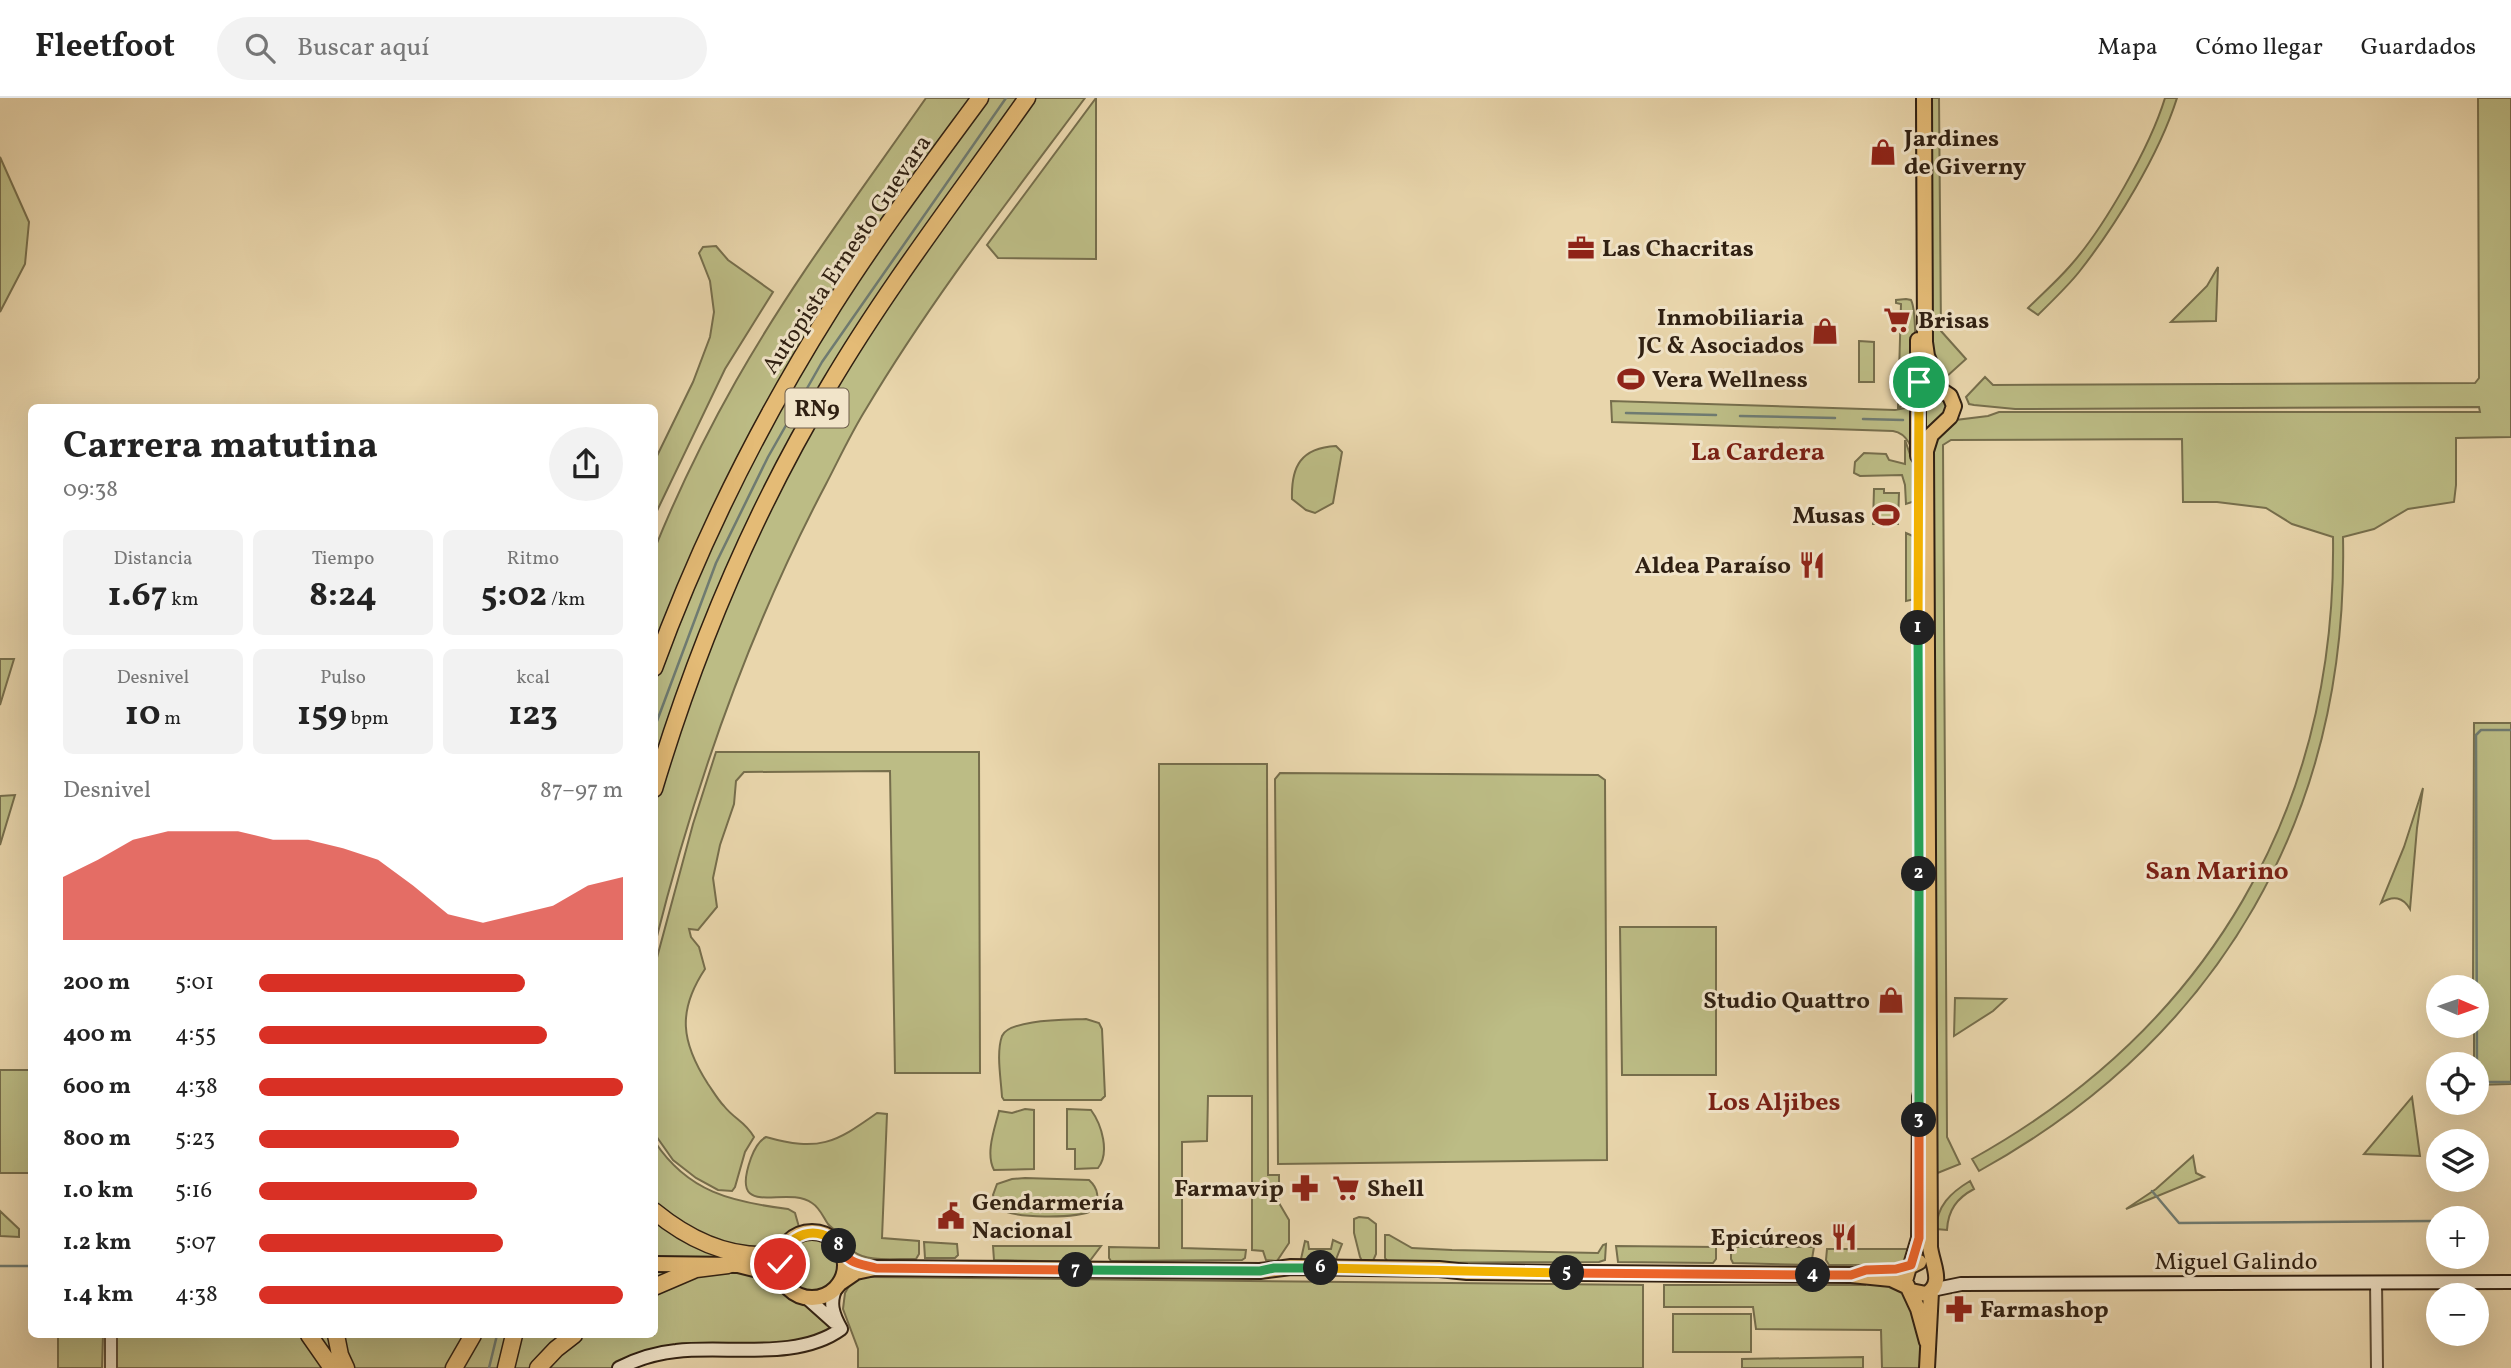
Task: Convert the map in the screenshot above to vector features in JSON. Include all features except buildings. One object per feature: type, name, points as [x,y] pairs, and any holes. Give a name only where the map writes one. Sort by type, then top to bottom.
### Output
[{"type":"highway","name":"Autopista Ernesto Guevara","points":[[658,658],[717,518],[794,370],[882,232],[980,98]]},
{"type":"highway","name":"RN9","points":[[658,777],[680,708],[728,584],[778,480],[828,388],[863,330],[1027,98]]},
{"type":"highway","points":[[658,1214],[686,1233],[725,1251],[740,1255],[768,1255]]},
{"type":"highway","points":[[658,1285],[695,1269],[733,1265]]},
{"type":"highway","points":[[311,1338],[332,1368]]},
{"type":"highway","points":[[326,1338],[332,1368]]},
{"type":"highway","points":[[337,1338],[340,1355],[346,1368]]},
{"type":"highway","points":[[454,1368],[473,1338]]},
{"type":"highway","points":[[468,1368],[474,1338]]},
{"type":"highway","points":[[506,1368],[513,1338]]},
{"type":"highway","points":[[538,1368],[570,1338]]},
{"type":"main road","points":[[1916,98],[1930,1247],[1937,1281],[1931,1291],[1927,1368]]},
{"type":"main road","points":[[1924,98],[1925,342],[1927,356],[1941,390],[1950,396],[1954,406],[1950,417],[1931,435],[1926,451],[1919,1228],[1917,1247],[1905,1276],[1927,1342]]},
{"type":"main road","points":[[1941,390],[1928,391],[1922,396],[1919,407],[1926,421],[1943,423]]},
{"type":"main road","points":[[784,1281],[780,1264],[786,1246],[792,1239],[806,1233],[822,1234],[834,1241],[844,1257],[845,1270],[832,1299],[840,1330]]},
{"type":"main road","points":[[733,1265],[768,1255],[786,1246]]},
{"type":"main road","points":[[844,1257],[876,1268]]},
{"type":"main road","points":[[1851,1275],[1866,1270],[1925,1262],[1934,1269]]},
{"type":"main road","points":[[658,1264],[733,1265],[770,1273],[827,1314],[840,1330]]},
{"type":"main road","points":[[806,1297],[823,1296],[856,1272],[876,1268],[1260,1271],[1291,1267],[1439,1269],[1467,1272],[1851,1275],[1891,1279],[1921,1295],[1931,1291]]},
{"type":"main road","name":"Miguel Galindo","points":[[1934,1269],[1951,1281],[1961,1284]]},
{"type":"main road","name":"Miguel Galindo","points":[[1931,1291],[1961,1284],[2511,1282]]},
{"type":"main road","points":[[619,1368],[655,1354],[700,1349],[740,1350],[794,1346],[816,1342],[840,1330]]},
{"type":"street","points":[[2376,1282],[2377,1368]]},
{"type":"street","points":[[111,1338],[111,1368]]},
{"type":"green space","points":[[926,98],[1085,98],[971,251],[917,329],[840,456],[772,595],[727,709],[688,825],[658,933],[658,541],[703,442],[725,401],[780,308]]},
{"type":"green space","points":[[1096,98],[1096,259],[998,258],[987,245]]},
{"type":"green space","points":[[1916,98],[1924,98],[1925,342],[1948,393],[1947,421],[1999,412],[2480,412],[2479,407],[2015,409],[1969,404],[1966,397],[1985,377],[1993,385],[2475,383],[2479,378],[2478,98],[2511,98],[2511,437],[2456,438],[2454,502],[2408,509],[2374,529],[2343,537],[2339,638],[2323,734],[2294,824],[2254,907],[2202,984],[2139,1054],[2064,1117],[1979,1171],[1972,1159],[2056,1105],[2129,1044],[2191,976],[2243,900],[2283,818],[2312,730],[2328,636],[2333,537],[2292,524],[2266,508],[2217,502],[2183,502],[2182,439],[1951,440],[1943,445],[1947,1137],[1960,1164],[1930,1176],[1929,1264],[1920,1262],[1919,1238],[1917,469],[1912,451],[1904,436],[1893,431],[1612,422],[1611,401],[1895,410],[1905,408],[1913,402],[1918,354]]},
{"type":"green space","points":[[1926,98],[1939,98],[1941,331],[1966,359],[1945,378],[1941,378],[1929,349]]},
{"type":"green space","points":[[2165,98],[2177,98],[2159,143],[2135,189],[2079,272],[2038,315],[2028,308],[2070,266],[2097,231],[2149,140]]},
{"type":"green space","points":[[0,157],[29,222],[25,264],[0,312]]},
{"type":"green space","points":[[716,246],[728,260],[773,292],[725,369],[658,509],[658,454],[693,382],[710,337],[714,312],[710,281],[699,253],[703,247]]},
{"type":"green space","points":[[2218,267],[2216,321],[2171,322],[2207,286]]},
{"type":"green space","points":[[1896,300],[1911,300],[1913,306],[1914,373],[1910,397],[1898,408],[1901,304],[1896,303]]},
{"type":"green space","points":[[1859,341],[1874,342],[1874,382],[1859,382]]},
{"type":"green space","points":[[1905,440],[1913,463],[1915,501],[1906,504],[1902,475],[1860,476],[1854,473],[1855,462],[1864,453],[1886,454],[1889,460],[1905,464]]},
{"type":"green space","points":[[1336,446],[1342,452],[1333,503],[1315,513],[1306,510],[1292,499],[1296,468],[1306,455],[1314,450]]},
{"type":"green space","name":"Musas","points":[[1874,489],[1884,489],[1884,493],[1899,493],[1898,524],[1873,524]]},
{"type":"green space","points":[[1906,533],[1915,537],[1915,599],[1906,601]]},
{"type":"green space","points":[[0,659],[14,659],[0,705]]},
{"type":"green space","points":[[2474,723],[2511,723],[2511,1084],[2489,1085],[2489,1052],[2474,1052],[2474,1038],[2489,1038],[2489,975],[2473,975]]},
{"type":"green space","points":[[716,752],[979,752],[980,1073],[895,1073],[890,771],[744,772],[736,781],[734,804],[720,845],[713,878],[717,907],[698,930],[689,929],[691,937],[699,947],[705,969],[690,999],[686,1026],[692,1054],[708,1084],[722,1104],[754,1137],[745,1152],[732,1191],[718,1190],[696,1178],[673,1160],[658,1139],[658,954],[693,824]]},
{"type":"green space","points":[[1159,764],[1267,764],[1268,1175],[1279,1175],[1279,1203],[1289,1220],[1289,1243],[1277,1261],[1266,1260],[1263,1251],[1252,1250],[1252,1096],[1208,1096],[1207,1141],[1182,1142],[1182,1248],[1246,1250],[1245,1258],[1111,1261],[1109,1258],[1109,1247],[1159,1248]]},
{"type":"green space","points":[[1280,773],[1598,775],[1605,780],[1607,1160],[1278,1164],[1275,779]]},
{"type":"green space","points":[[2423,788],[2410,909],[2397,898],[2381,903],[2404,847]]},
{"type":"green space","points":[[15,795],[0,845],[0,796]]},
{"type":"green space","points":[[1620,927],[1716,927],[1716,1075],[1622,1075]]},
{"type":"green space","points":[[1955,998],[2006,999],[1993,1011],[1954,1036]]},
{"type":"green space","points":[[1086,1019],[1099,1023],[1102,1029],[1105,1096],[1101,1100],[1004,1100],[999,1050],[1002,1036],[1007,1030],[1027,1023]]},
{"type":"green space","points":[[0,1070],[28,1070],[28,1173],[0,1173]]},
{"type":"green space","points":[[2412,1097],[2420,1156],[2364,1154]]},
{"type":"green space","points":[[1025,1109],[1034,1110],[1034,1169],[994,1170],[990,1156],[999,1111],[1012,1113]]},
{"type":"green space","points":[[1067,1109],[1091,1110],[1095,1116],[1104,1147],[1102,1162],[1098,1168],[1075,1169],[1075,1149],[1067,1149]]},
{"type":"green space","points":[[877,1113],[887,1114],[882,1238],[919,1241],[919,1254],[916,1259],[874,1259],[859,1255],[828,1224],[812,1203],[801,1198],[753,1195],[747,1189],[746,1178],[751,1158],[759,1143],[766,1137],[800,1144],[826,1142],[849,1132]]},
{"type":"green space","points":[[658,1146],[682,1173],[713,1192],[748,1203],[788,1209],[795,1213],[799,1227],[782,1254],[781,1273],[790,1289],[806,1297],[836,1325],[816,1342],[700,1349],[619,1368],[111,1368],[111,1338],[658,1338]]},
{"type":"green space","points":[[2193,1156],[2196,1173],[2204,1177],[2126,1209],[2156,1189]]},
{"type":"green space","points":[[1025,1178],[1089,1180],[1097,1194],[1094,1210],[1074,1215],[1045,1217],[1006,1212],[998,1208],[993,1195],[997,1184]]},
{"type":"green space","points":[[1970,1181],[1974,1189],[1954,1205],[1947,1230],[1936,1229],[1939,1213],[1946,1201]]},
{"type":"green space","points":[[0,1211],[19,1229],[19,1237],[0,1236]]},
{"type":"green space","points":[[1368,1218],[1376,1224],[1376,1254],[1372,1263],[1362,1261],[1360,1257],[1354,1233],[1354,1219]]},
{"type":"green space","points":[[1385,1235],[1412,1248],[1452,1250],[1598,1253],[1606,1244],[1605,1260],[1389,1263],[1385,1258]]},
{"type":"green space","points":[[812,1239],[831,1246],[838,1265],[831,1284],[812,1291],[793,1284],[786,1265],[793,1246]]},
{"type":"green space","points":[[1333,1240],[1342,1244],[1335,1262],[1301,1259],[1305,1241],[1308,1242],[1309,1249],[1331,1249]]},
{"type":"green space","points":[[924,1242],[957,1244],[958,1255],[955,1258],[925,1258]]},
{"type":"green space","points":[[993,1246],[1101,1246],[1089,1262],[994,1260]]},
{"type":"green space","points":[[1616,1246],[1716,1247],[1716,1259],[1713,1263],[1618,1262]]},
{"type":"green space","points":[[1731,1247],[1814,1247],[1811,1265],[1733,1263]]},
{"type":"green space","points":[[1827,1249],[1911,1249],[1904,1261],[1897,1265],[1829,1265],[1826,1260]]},
{"type":"green space","points":[[872,1274],[872,1277],[1643,1285],[1643,1368],[858,1368],[858,1349],[843,1309],[845,1293],[853,1279]]},
{"type":"green space","points":[[1865,1278],[1904,1289],[1922,1339],[1923,1368],[1882,1368],[1881,1330],[1756,1329],[1753,1307],[1664,1307],[1664,1285],[1865,1285]]},
{"type":"green space","points":[[1673,1314],[1751,1314],[1751,1352],[1673,1352]]},
{"type":"green space","points":[[58,1338],[103,1338],[102,1368],[58,1368]]},
{"type":"green space","points":[[1863,1357],[1863,1368],[1742,1368],[1742,1359]]},
{"type":"waterway","points":[[658,718],[716,563],[768,457],[822,362],[1006,98]]},
{"type":"waterway","points":[[1626,413],[1716,415]]},
{"type":"waterway","points":[[1740,416],[1835,418]]},
{"type":"waterway","points":[[1863,419],[1903,420]]},
{"type":"waterway","points":[[2511,730],[2481,730],[2476,735],[2477,1079],[2483,1082],[2511,1082]]},
{"type":"waterway","points":[[2152,1191],[2179,1223],[2426,1221]]},
{"type":"waterway","points":[[0,1266],[28,1266]]},
{"type":"waterway","points":[[489,1368],[496,1338]]},
{"type":"place","name":"Jardines de Giverny","points":[[1883,152]]},
{"type":"place","name":"Las Chacritas","points":[[1581,248]]},
{"type":"place","name":"Brisas","points":[[1897,320]]},
{"type":"place","name":"Inmobiliaria JC & Asociados","points":[[1825,331]]},
{"type":"place","name":"Vera Wellness","points":[[1631,379]]},
{"type":"place","name":"Musas","points":[[1886,515]]},
{"type":"place","name":"Aldea Paraíso","points":[[1812,565]]},
{"type":"place","name":"Studio Quattro","points":[[1891,1000]]},
{"type":"place","name":"Farmavip","points":[[1305,1188]]},
{"type":"place","name":"Shell","points":[[1346,1188]]},
{"type":"place","name":"Gendarmería Nacional","points":[[951,1216]]},
{"type":"place","name":"Epicúreos","points":[[1844,1237]]},
{"type":"place","name":"Farmashop","points":[[1959,1309]]},
{"type":"district","name":"La Cardera","points":[[1758,451]]},
{"type":"district","name":"San Marino","points":[[2217,870]]},
{"type":"district","name":"Los Aljibes","points":[[1774,1101]]},
{"type":"route","points":[[780,1264],[782,1254],[792,1239],[814,1232],[829,1237],[839,1245],[844,1257],[849,1260],[876,1268],[1260,1271],[1291,1267],[1439,1269],[1467,1272],[1851,1275],[1866,1270],[1896,1269],[1911,1265],[1919,1238],[1919,382]]}]
